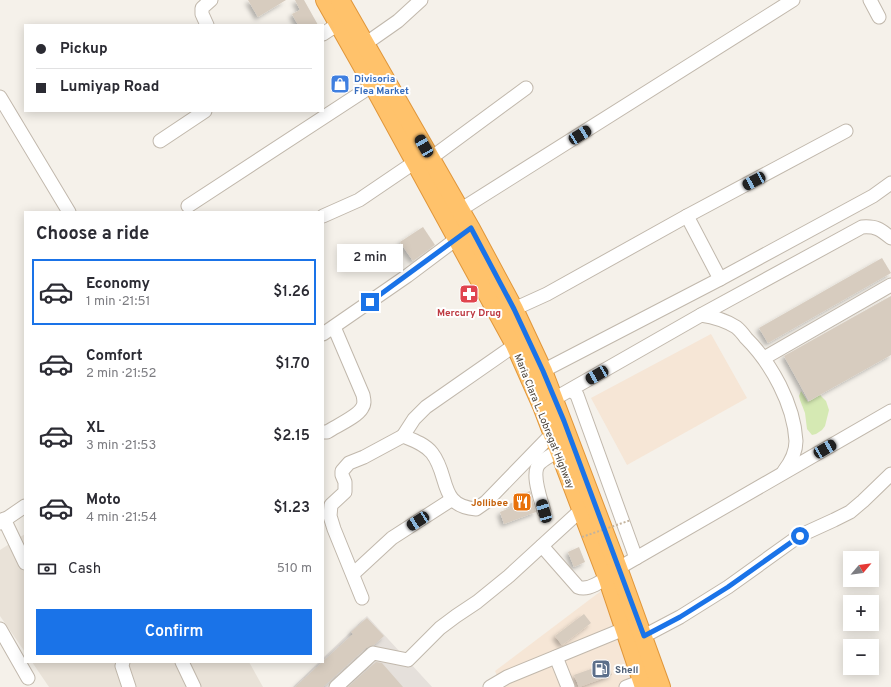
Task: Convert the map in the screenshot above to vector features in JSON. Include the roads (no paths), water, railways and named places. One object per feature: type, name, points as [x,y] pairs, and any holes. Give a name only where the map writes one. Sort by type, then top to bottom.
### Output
[{"type":"highway","name":"Maria Clara L. Lobregat Highway","points":[[324,0],[338,24],[360,48],[464,234],[515,345],[537,374]]},
{"type":"highway","name":"Maria Clara L. Lobregat Highway","points":[[340,0],[360,48],[373,85],[423,160],[460,210],[464,234],[514,309],[537,374],[613,573],[637,685]]},
{"type":"highway","name":"Maria Clara L. Lobregat Highway","points":[[548,402],[555,442],[581,510],[644,636],[661,687]]},
{"type":"street","points":[[207,24],[202,14],[202,8],[211,0]]},
{"type":"street","points":[[360,48],[398,21],[421,0]]},
{"type":"street","points":[[460,210],[793,0]]},
{"type":"street","points":[[870,0],[879,17]]},
{"type":"street","points":[[324,33],[338,24]]},
{"type":"street","points":[[188,206],[373,85]]},
{"type":"street","points":[[324,216],[359,200],[423,160],[526,88]]},
{"type":"street","points":[[0,97],[68,211]]},
{"type":"street","points":[[160,141],[204,112]]},
{"type":"street","points":[[514,309],[547,294],[846,131]]},
{"type":"street","points":[[537,374],[720,279],[873,196],[891,183]]},
{"type":"street","points":[[688,216],[720,279]]},
{"type":"street","points":[[548,402],[701,315],[862,227],[871,226],[880,229],[891,238]]},
{"type":"street","points":[[324,432],[327,432],[359,412],[365,401],[364,395],[328,331],[464,234]]},
{"type":"street","points":[[764,358],[891,285]]},
{"type":"street","points":[[701,315],[717,318],[737,328],[764,358],[776,379],[792,415],[796,442],[793,458],[784,472]]},
{"type":"street","points":[[362,598],[330,516],[332,505],[345,492],[345,482],[342,471],[349,463],[364,457],[403,436],[414,418],[426,407],[515,345]]},
{"type":"street","points":[[570,390],[577,395],[636,558]]},
{"type":"street","points":[[542,546],[578,587],[586,589],[592,587],[636,558],[891,411]]},
{"type":"street","points":[[403,436],[415,441],[431,452],[438,464],[451,500],[471,508],[480,507],[555,442]]},
{"type":"street","points":[[544,511],[537,486],[536,468],[555,442]]},
{"type":"street","points":[[644,636],[680,617],[728,587],[800,536],[850,512],[891,474]]},
{"type":"street","points":[[353,574],[392,538],[451,500]]},
{"type":"street","points":[[24,507],[2,521],[24,561]]},
{"type":"street","points":[[336,687],[373,653],[408,660],[440,628],[492,591],[581,510]]},
{"type":"street","points":[[0,629],[28,678]]},
{"type":"street","points":[[490,687],[509,682],[556,657],[624,629]]},
{"type":"street","points":[[556,657],[568,687]]},
{"type":"street","points":[[123,663],[122,666],[129,687]]},
{"type":"street","points":[[182,663],[194,687]]},
{"type":"place","name":"Divisoria Flea Market","points":[[340,84]]},
{"type":"place","name":"Mercury Drug","points":[[469,294]]},
{"type":"place","name":"Jollibee","points":[[522,502]]},
{"type":"place","name":"Shell","points":[[601,669]]}]
